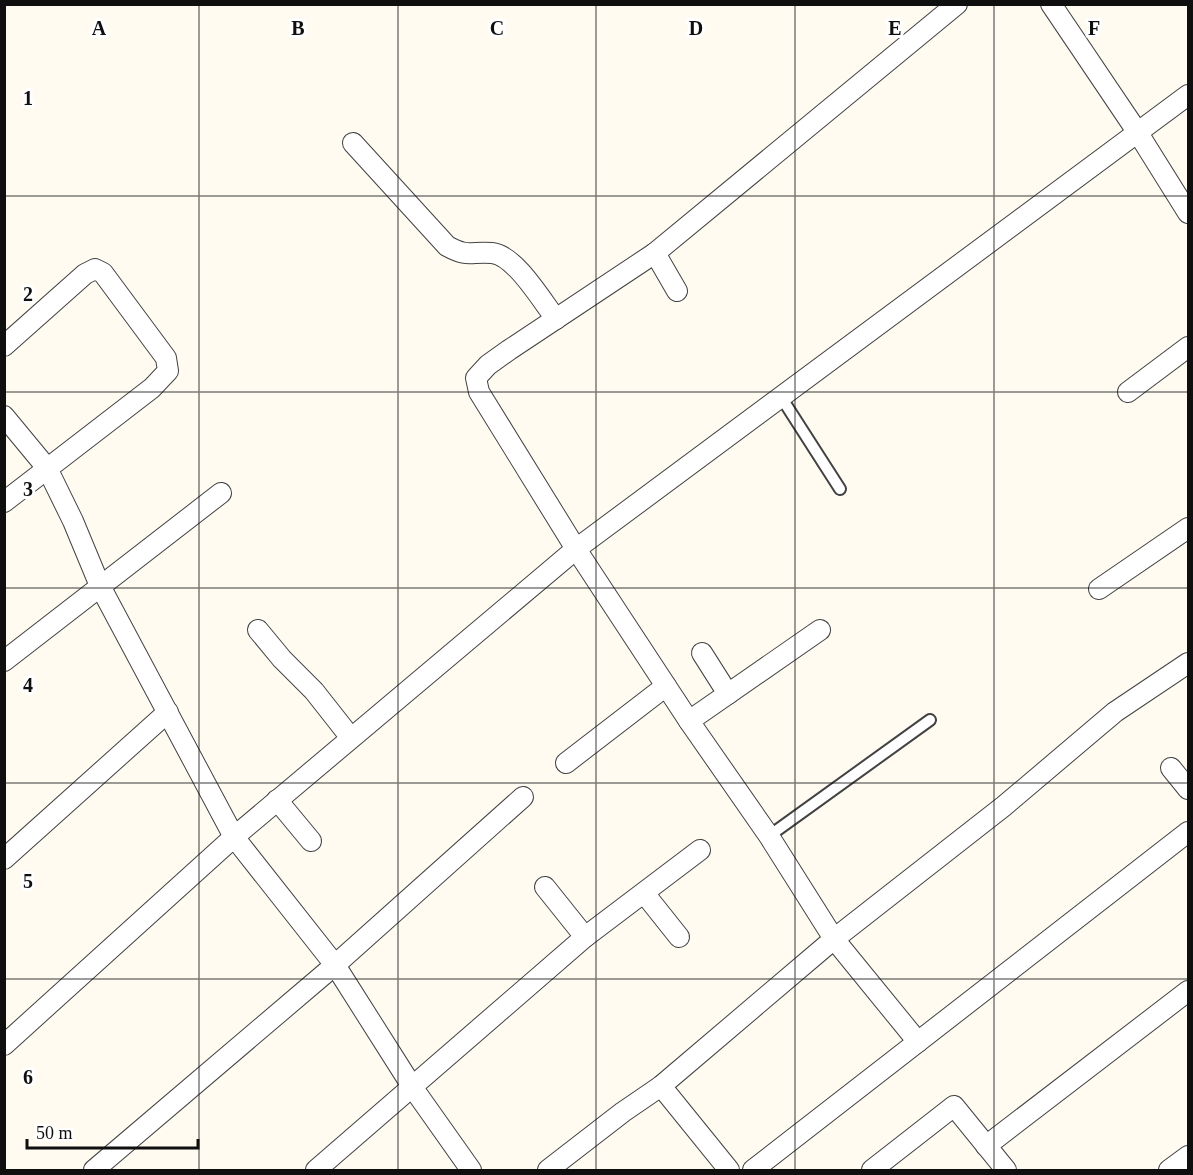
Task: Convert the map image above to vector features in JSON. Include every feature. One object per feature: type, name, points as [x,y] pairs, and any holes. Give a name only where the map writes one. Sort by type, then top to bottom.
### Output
[{"type":"street","points":[[918,1042],[834,939],[769,836],[689,721],[576,549],[478,392],[476,378],[488,365],[656,253],[957,4]]},
{"type":"street","points":[[1051,4],[1138,133],[1188,213]]},
{"type":"street","points":[[4,1045],[234,837],[576,549],[1188,95]]},
{"type":"street","points":[[353,143],[447,246],[465,254],[494,253],[513,263],[556,319]]},
{"type":"street","points":[[656,253],[677,291]]},
{"type":"street","points":[[4,346],[85,274],[95,269],[103,273],[166,358],[168,371],[152,388],[4,502]]},
{"type":"street","points":[[1128,392],[1188,347]]},
{"type":"street","points":[[4,416],[47,468],[73,521],[100,586],[234,837],[335,965],[413,1088],[471,1170]]},
{"type":"street","points":[[4,661],[221,493]]},
{"type":"street","points":[[1099,589],[1188,528]]},
{"type":"street","points":[[258,630],[282,659],[314,691],[351,738]]},
{"type":"street","points":[[689,721],[820,630]]},
{"type":"street","points":[[702,653],[729,694]]},
{"type":"street","points":[[548,1170],[623,1112],[661,1086],[834,939],[1004,806],[1115,712],[1188,663]]},
{"type":"street","points":[[566,763],[666,686]]},
{"type":"street","points":[[4,859],[168,712]]},
{"type":"street","points":[[1171,768],[1188,789]]},
{"type":"street","points":[[94,1170],[335,965],[523,797]]},
{"type":"street","points":[[277,800],[311,841]]},
{"type":"street","points":[[753,1170],[1188,832]]},
{"type":"street","points":[[316,1170],[585,937],[700,850]]},
{"type":"street","points":[[545,887],[585,937]]},
{"type":"street","points":[[644,893],[679,937]]},
{"type":"street","points":[[986,1146],[1188,990]]},
{"type":"street","points":[[661,1086],[729,1170]]},
{"type":"street","points":[[872,1170],[954,1106],[1006,1170]]},
{"type":"street","points":[[1169,1170],[1188,1156]]},
{"type":"lane","points":[[781,397],[840,489]]},
{"type":"lane","points":[[769,836],[930,720]]}]
